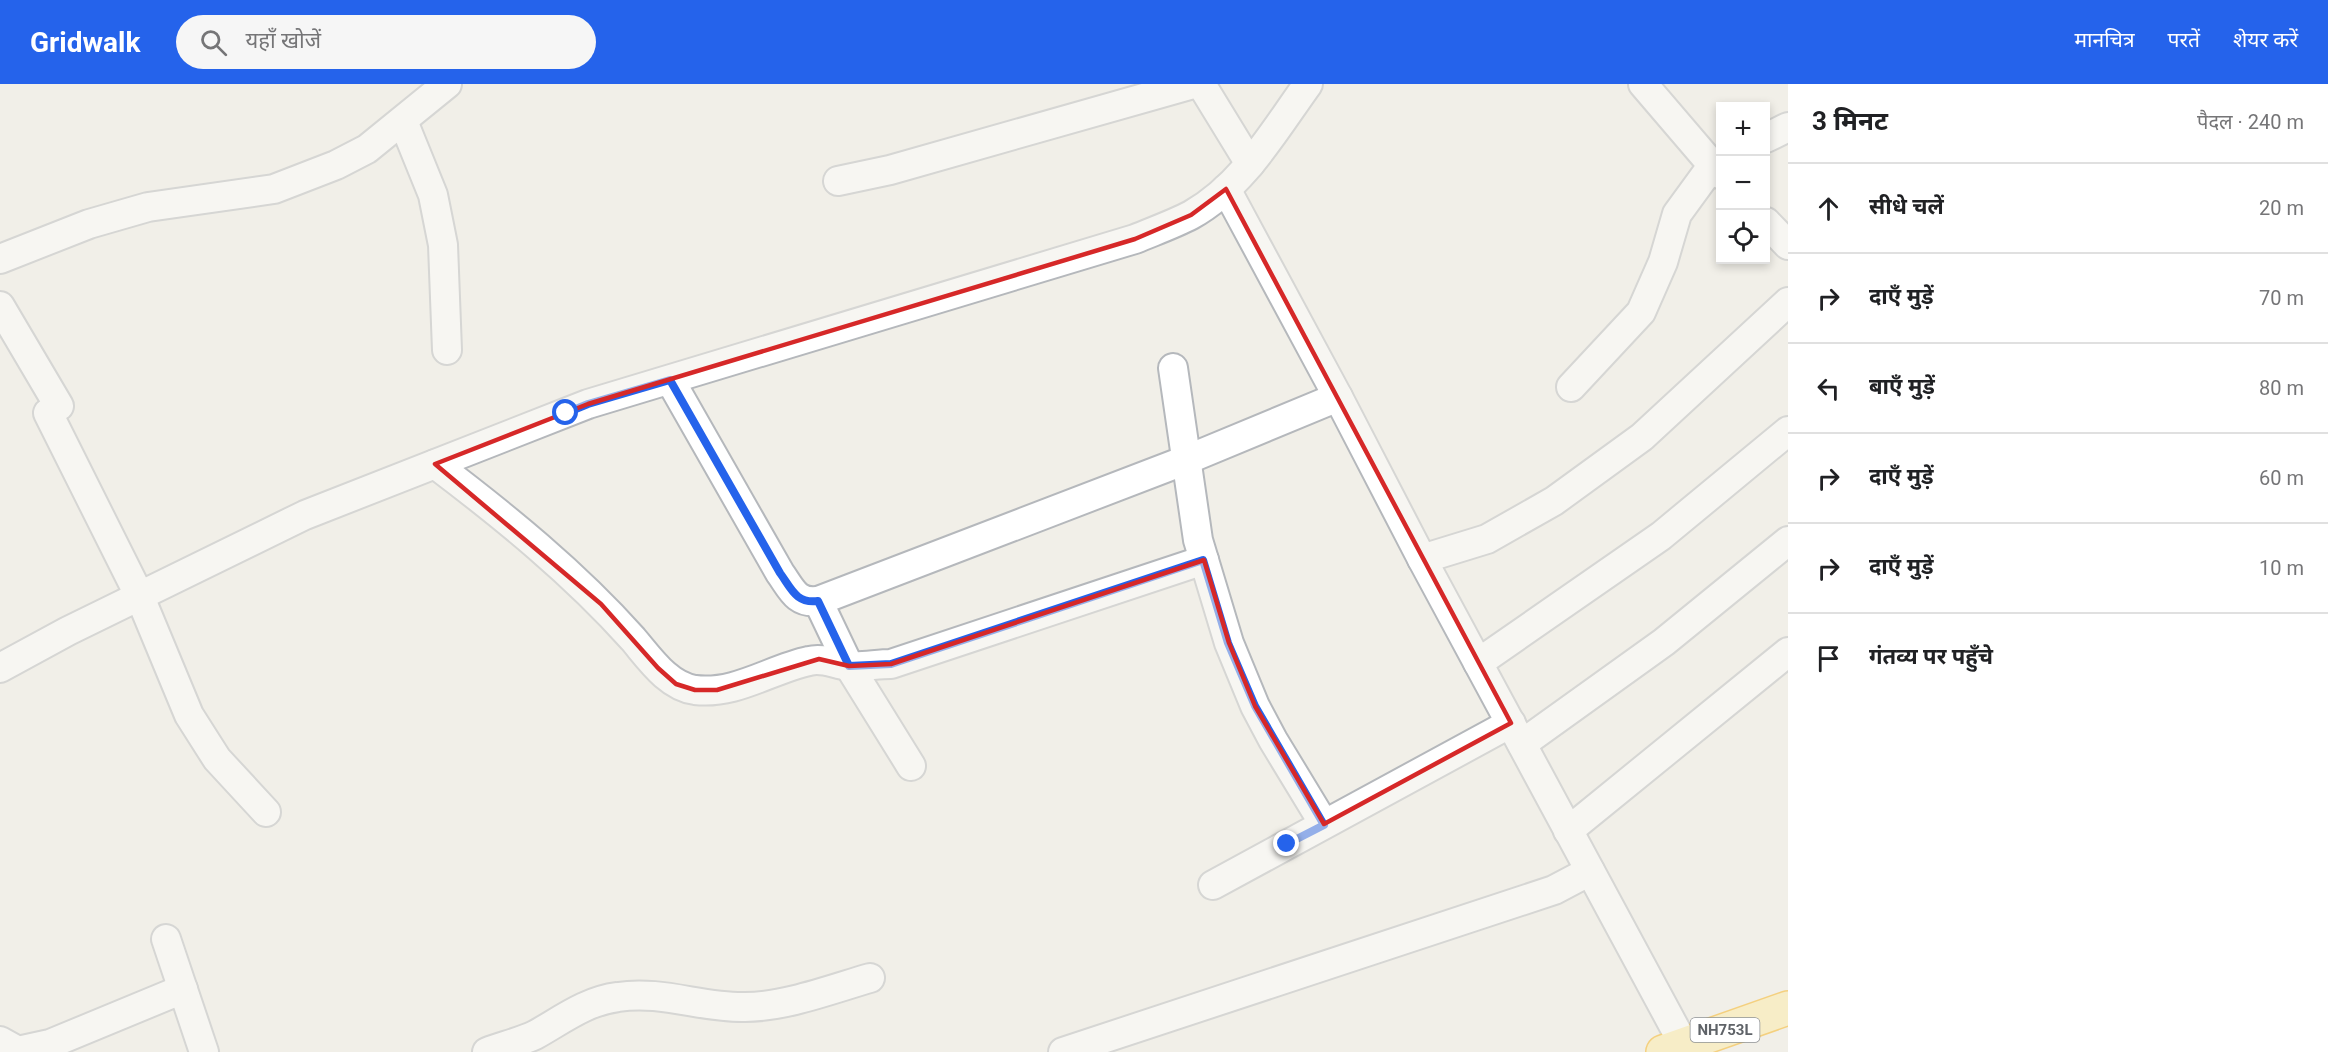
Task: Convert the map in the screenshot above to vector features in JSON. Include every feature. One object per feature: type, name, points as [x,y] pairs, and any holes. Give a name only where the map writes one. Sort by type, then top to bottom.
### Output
[{"type":"highway","name":"NH753L","points":[[1673,1048],[1788,1008]]},
{"type":"street","points":[[0,259],[89,224],[148,207],[274,189],[336,165],[367,149],[447,84]]},
{"type":"street","points":[[838,181],[890,170],[1193,84]]},
{"type":"street","points":[[1202,84],[1250,164]]},
{"type":"street","points":[[0,669],[68,631],[305,515],[588,404],[1135,239],[1191,214],[1226,189],[1250,164],[1308,84]]},
{"type":"street","points":[[1642,84],[1716,165]]},
{"type":"street","points":[[403,121],[433,195],[443,245],[447,350]]},
{"type":"street","points":[[1770,136],[1788,127]]},
{"type":"street","points":[[1571,387],[1641,312],[1663,262],[1677,214],[1716,169]]},
{"type":"street","points":[[1226,189],[1590,871],[1673,1048]]},
{"type":"street","points":[[1770,226],[1788,245]]},
{"type":"street","points":[[1422,559],[1487,539],[1554,501],[1642,437],[1788,302]]},
{"type":"street","points":[[0,306],[54,410],[140,597],[189,715],[217,759],[266,812]]},
{"type":"street","points":[[1173,368],[1198,540],[1228,643],[1255,706],[1324,825]]},
{"type":"street","points":[[670,380],[780,573],[798,597],[806,603],[818,601],[1186,460],[1338,397]]},
{"type":"street","points":[[1478,663],[1661,536],[1788,431]]},
{"type":"street","points":[[435,464],[529,538],[601,604],[658,668],[676,684],[694,690],[717,690],[819,659],[849,666],[891,664],[1203,560]]},
{"type":"street","points":[[1214,885],[1324,825],[1516,733],[1664,642],[1788,541]]},
{"type":"street","points":[[818,601],[849,666],[911,766]]},
{"type":"street","points":[[1568,831],[1788,652]]},
{"type":"street","points":[[1063,1052],[1554,890],[1590,871]]},
{"type":"street","points":[[165,939],[204,1052]]},
{"type":"street","points":[[487,1052],[532,1036],[593,1002],[618,996],[647,995],[748,1008],[778,1004],[870,978]]},
{"type":"street","points":[[0,1041],[18,1051],[50,1044],[183,989]]},
{"type":"highlighted area","points":[[1226,189],[1511,723],[1324,824],[1255,706],[1229,643],[1204,560],[891,664],[849,666],[819,659],[717,690],[695,690],[676,684],[658,668],[601,604],[435,464],[588,404],[1135,239],[1191,215]]},
{"type":"route","points":[[566,413],[588,404],[670,380],[780,573],[798,597],[806,603],[818,601],[849,666],[891,664],[1203,560],[1228,643],[1255,706],[1324,825],[1287,844]]}]
